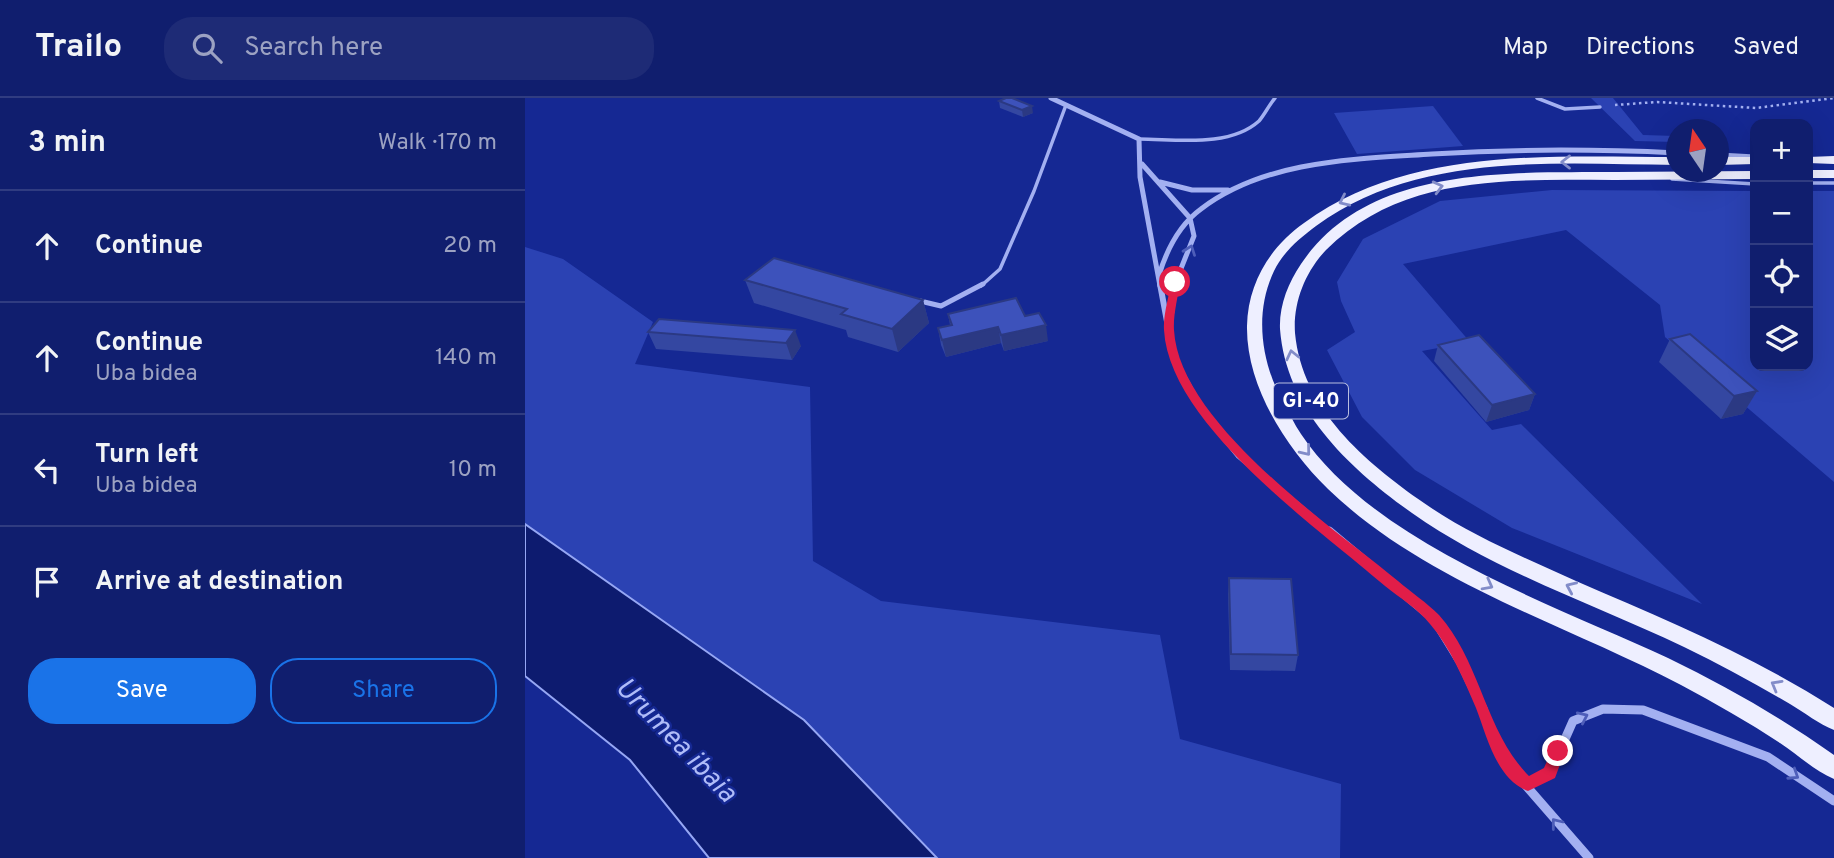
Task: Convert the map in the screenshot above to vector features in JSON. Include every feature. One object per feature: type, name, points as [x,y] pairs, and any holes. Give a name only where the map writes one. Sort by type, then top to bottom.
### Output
[{"type":"main road","points":[[1729,160],[1750,159]]},
{"type":"main road","name":"GI-40","points":[[1666,161],[1514,163],[1459,168],[1380,186],[1342,201],[1319,214],[1298,233],[1285,246],[1266,274],[1257,296],[1254,342],[1261,371],[1288,428],[1313,459],[1342,489],[1391,528],[1439,559],[1499,591],[1728,698],[1789,735],[1834,768]]},
{"type":"main road","points":[[1813,174],[1834,174]]},
{"type":"main road","name":"GI-40","points":[[1750,175],[1494,179],[1449,184],[1379,206],[1354,220],[1322,245],[1304,269],[1293,290],[1287,327],[1290,355],[1300,382],[1317,412],[1344,445],[1372,472],[1420,509],[1517,563],[1748,668],[1834,720]]},
{"type":"street","points":[[1051,98],[1139,139],[1142,164],[1140,177],[1174,359],[1201,409],[1239,456],[1434,620],[1461,663],[1483,709],[1494,740],[1508,765],[1528,784],[1558,826],[1588,858]]},
{"type":"street","points":[[1158,278],[1174,236],[1190,218],[1209,203],[1235,189],[1275,174],[1317,164],[1536,148],[1666,153]]},
{"type":"street","points":[[1729,156],[1750,158]]},
{"type":"street","points":[[1142,164],[1190,218],[1194,236],[1175,282],[1169,328]]},
{"type":"street","points":[[1158,182],[1192,190],[1217,192],[1235,189]]},
{"type":"street","points":[[1528,784],[1550,773],[1573,721],[1603,709],[1643,710],[1768,757],[1834,801]]},
{"type":"lane","points":[[1139,139],[1215,138],[1238,133],[1256,123],[1275,98]]},
{"type":"lane","points":[[1537,98],[1565,109],[1600,107]]},
{"type":"lane","points":[[915,299],[941,306],[979,288],[1000,269],[1034,191],[1066,105]]},
{"type":"lane","points":[[1613,176],[1750,184]]},
{"type":"lane","points":[[1813,183],[1834,183]]},
{"type":"path","points":[[1600,107],[1657,102],[1756,108],[1834,98]]},
{"type":"shaded area","points":[[1591,98],[1613,98],[1643,135],[1666,136],[1666,142],[1635,141]]},
{"type":"shaded area","points":[[1433,106],[1463,146],[1357,154],[1334,113]]},
{"type":"shaded area","points":[[1552,190],[1750,191],[1750,371],[1813,371],[1813,191],[1834,191],[1834,482],[1665,337],[1660,305],[1566,230],[1403,264],[1470,342],[1422,351],[1492,430],[1521,424],[1702,604],[1512,528],[1415,470],[1362,417],[1327,350],[1355,332],[1341,301],[1337,282],[1363,239],[1440,201]]},
{"type":"shaded area","points":[[525,247],[563,259],[653,322],[635,364],[810,387],[813,561],[881,601],[1160,635],[1180,739],[1341,784],[1340,858],[937,858],[804,720],[525,524]]},
{"type":"water","name":"Urumea ibaia","points":[[525,524],[804,720],[937,858],[709,858],[630,760],[525,676]]},
{"type":"building","points":[[1006,98],[1032,106],[1022,110],[999,101]]},
{"type":"building","points":[[774,258],[923,300],[892,329],[841,314],[847,309],[745,280]]},
{"type":"building","points":[[1016,298],[1025,316],[1039,313],[1046,325],[1001,335],[998,327],[942,340],[938,328],[952,325],[948,314]]},
{"type":"building","points":[[659,319],[795,330],[786,343],[648,332]]},
{"type":"building","points":[[1690,334],[1757,391],[1734,396],[1670,339]]},
{"type":"building","points":[[1479,335],[1535,394],[1492,405],[1438,345]]},
{"type":"building","points":[[1229,578],[1291,579],[1298,655],[1231,654]]},
{"type":"route","points":[[1175,282],[1169,328],[1174,359],[1201,409],[1239,456],[1434,620],[1461,663],[1483,709],[1494,740],[1508,765],[1528,784],[1550,773],[1558,751]]}]
